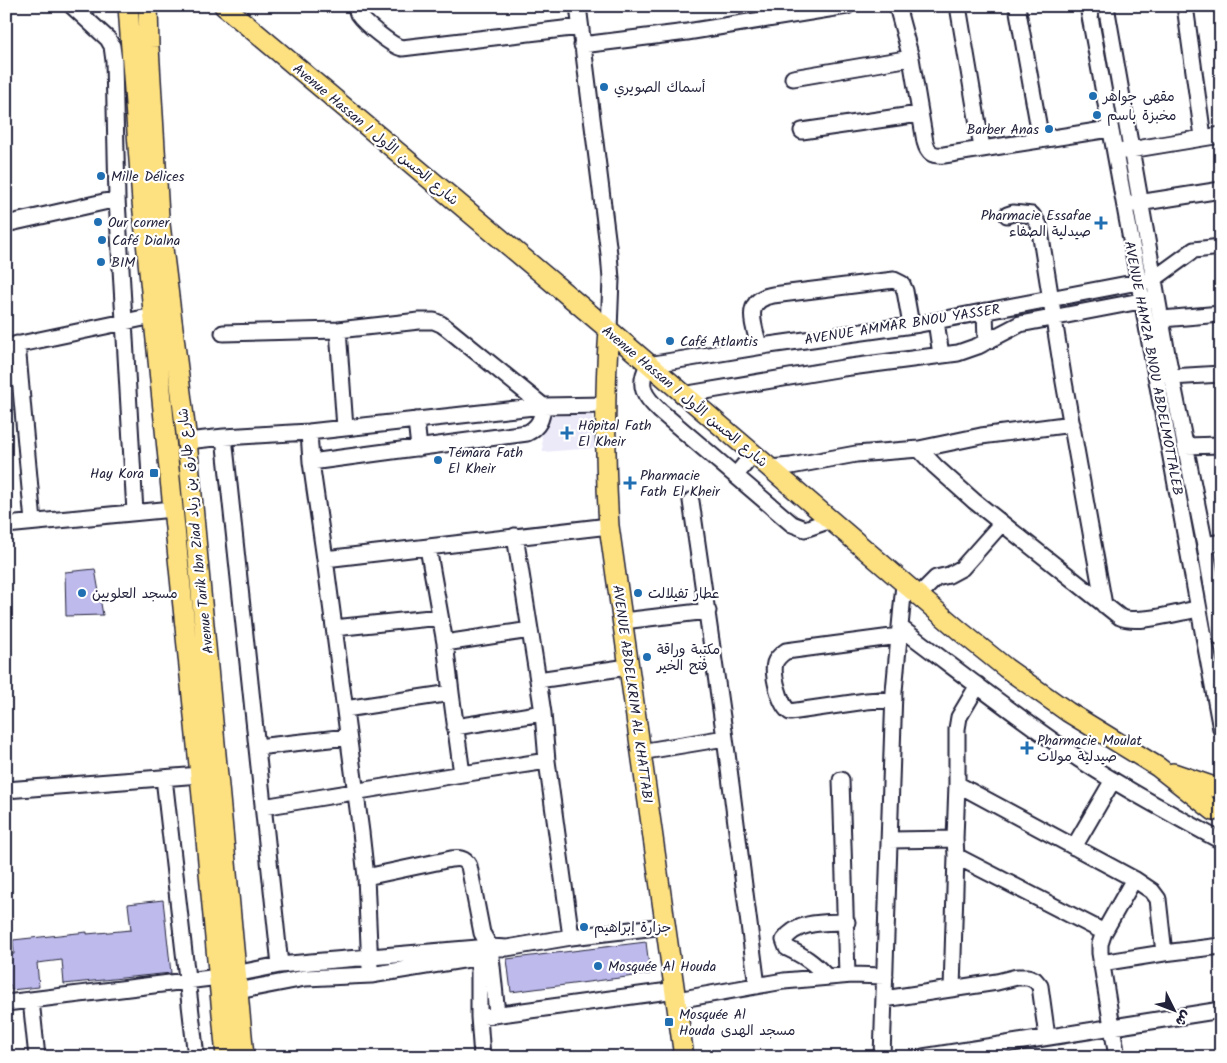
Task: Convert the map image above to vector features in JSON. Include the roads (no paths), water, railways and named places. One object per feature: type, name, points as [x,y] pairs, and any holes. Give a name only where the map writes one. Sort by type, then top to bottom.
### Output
[{"type":"main road","name":"Avenue Tarik Ibn Ziad شارع طارق بن زياد","points":[[128,6],[142,202],[200,775],[228,984],[244,1057]]},
{"type":"main road","name":"Avenue Tarik Ibn Ziad شارع طارق بن زياد","points":[[148,6],[159,216],[187,441],[228,984],[226,1057]]},
{"type":"main road","name":"Avenue Hassan I شارع الحسن الأول","points":[[224,6],[609,330],[682,395],[754,454],[918,596],[1006,668],[1096,731],[1158,768],[1217,814]]},
{"type":"main road","name":"AVENUE ABDELKRIM AL KHATTABI","points":[[609,330],[605,442],[609,526],[684,1057]]},
{"type":"main road","name":"Avenue Hassan I شارع الحسن الأول","points":[[1158,768],[1220,789]]},
{"type":"main road","points":[[1217,814],[1213,799],[1220,789]]},
{"type":"street","points":[[72,6],[102,32],[112,46],[114,61],[117,199],[135,512]]},
{"type":"street","points":[[358,6],[358,12],[363,20],[390,42],[402,48],[580,27]]},
{"type":"street","points":[[578,6],[609,254],[611,279],[609,330]]},
{"type":"street","points":[[582,45],[687,32],[847,6]]},
{"type":"street","points":[[897,6],[910,58],[927,151],[932,154],[937,156],[1110,129]]},
{"type":"street","points":[[958,6],[982,148]]},
{"type":"street","points":[[1017,6],[1041,140]]},
{"type":"street","name":"AVENUE HAMZA BNOU ABDELMOTTALEB","points":[[1088,6],[1220,722]]},
{"type":"street","points":[[1106,6],[1142,203],[1171,378],[1220,628],[1202,628]]},
{"type":"street","points":[[1185,6],[1203,138]]},
{"type":"street","points":[[793,78],[910,58]]},
{"type":"street","points":[[802,131],[919,114]]},
{"type":"street","points":[[1114,152],[1221,135]]},
{"type":"street","points":[[1124,206],[1221,190]]},
{"type":"street","points":[[6,224],[117,199]]},
{"type":"street","points":[[1007,215],[1026,213],[1032,215],[1036,218],[1039,226],[1104,605]]},
{"type":"street","points":[[1154,279],[1194,250],[1221,247]]},
{"type":"street","name":"AVENUE AMMAR BNOU YASSER","points":[[648,365],[759,346],[936,321],[1154,279]]},
{"type":"street","points":[[759,346],[753,318],[753,307],[757,300],[772,295],[894,280],[902,284],[905,291],[911,325]]},
{"type":"street","points":[[682,395],[843,368],[970,350],[1020,324],[1158,298]]},
{"type":"street","points":[[985,311],[986,342]]},
{"type":"street","points":[[1162,319],[1221,314]]},
{"type":"street","points":[[33,522],[12,346],[153,316]]},
{"type":"street","points":[[223,333],[338,330],[434,321],[441,324],[543,406]]},
{"type":"street","points":[[936,321],[941,355]]},
{"type":"street","points":[[338,330],[345,428]]},
{"type":"street","points":[[648,365],[642,380],[644,394],[650,402],[792,524],[805,530],[831,520]]},
{"type":"street","points":[[1171,378],[1221,374]]},
{"type":"street","points":[[187,441],[309,432],[543,406],[606,405]]},
{"type":"street","points":[[311,462],[527,433],[533,430],[541,420],[543,406]]},
{"type":"street","points":[[416,420],[419,448]]},
{"type":"street","points":[[770,468],[856,454],[919,448],[981,436],[1072,424]]},
{"type":"street","points":[[309,432],[311,462],[366,877],[371,975]]},
{"type":"street","points":[[224,437],[280,965]]},
{"type":"street","points":[[1185,446],[1221,445]]},
{"type":"street","points":[[919,448],[943,473],[1001,524],[1062,570],[1112,613],[1127,620],[1140,620],[1198,609]]},
{"type":"street","points":[[736,475],[754,454]]},
{"type":"street","points":[[691,501],[708,611],[757,986]]},
{"type":"street","points":[[6,525],[173,509]]},
{"type":"street","points":[[918,596],[936,578],[949,576],[962,568],[1001,524]]},
{"type":"street","points":[[325,559],[609,526]]},
{"type":"street","points":[[515,536],[544,713],[547,761],[571,937]]},
{"type":"street","points":[[1205,545],[1221,542]]},
{"type":"street","points":[[428,548],[445,642],[462,774]]},
{"type":"street","points":[[882,1057],[894,699],[904,584]]},
{"type":"street","points":[[623,621],[708,611]]},
{"type":"street","points":[[334,628],[440,617]]},
{"type":"street","points":[[445,642],[530,630]]},
{"type":"street","points":[[894,699],[790,712],[783,705],[780,697],[775,662],[786,651],[900,632],[978,685],[1041,733],[1113,780],[1221,841]]},
{"type":"street","points":[[538,680],[628,666]]},
{"type":"street","points":[[952,988],[956,856],[956,729],[959,717],[978,685]]},
{"type":"street","points":[[345,709],[451,693]]},
{"type":"street","points":[[455,727],[544,713]]},
{"type":"street","points":[[257,748],[348,736]]},
{"type":"street","points":[[640,752],[725,738]]},
{"type":"street","points":[[263,807],[547,761]]},
{"type":"street","points":[[6,790],[200,775]]},
{"type":"street","points":[[164,778],[196,1057]]},
{"type":"street","points":[[841,780],[848,976]]},
{"type":"street","points":[[1074,846],[1113,780]]},
{"type":"street","points":[[957,784],[1074,846],[1152,891],[1158,899],[1164,953]]},
{"type":"street","points":[[889,840],[955,839]]},
{"type":"street","points":[[956,856],[1104,932]]},
{"type":"street","points":[[366,877],[450,859],[459,858],[465,860],[469,866],[497,1014]]},
{"type":"street","points":[[1117,1057],[1101,963],[1100,944],[1104,932],[1134,879]]},
{"type":"street","points":[[826,976],[801,954],[787,948],[784,940],[788,934],[798,928],[809,925],[847,922]]},
{"type":"street","points":[[6,1003],[187,981],[228,984],[371,975],[571,937],[665,926]]},
{"type":"street","points":[[1101,963],[1221,946]]},
{"type":"street","points":[[228,984],[280,965],[485,952]]},
{"type":"street","points":[[482,1057],[479,1017],[485,952]]},
{"type":"street","points":[[479,1017],[757,986],[826,976],[885,976]]},
{"type":"street","points":[[884,1000],[997,982],[1017,977],[1028,978],[1035,980],[1040,986],[1047,1036]]},
{"type":"street","points":[[31,1000],[37,1057]]},
{"type":"street","points":[[924,1057],[974,1053],[1047,1036],[1112,1028],[1221,1010]]},
{"type":"place","name":"أسماك الصويري","points":[[604,87]]},
{"type":"place","name":"مقهى جواهر","points":[[1093,96]]},
{"type":"place","name":"مخبزة باسم","points":[[1097,115]]},
{"type":"place","name":"Barber Anas","points":[[1049,129]]},
{"type":"place","name":"Mille Délices","points":[[101,176]]},
{"type":"place","name":"Our corner","points":[[98,222]]},
{"type":"place","name":"Pharmacie Essafae صيدلية الصفاء","points":[[1101,223]]},
{"type":"place","name":"Café Dialna","points":[[102,240]]},
{"type":"place","name":"BIM","points":[[101,262]]},
{"type":"place","name":"Café Atlantis","points":[[670,341]]},
{"type":"place","name":"Hôpital Fath El Kheir","points":[[567,433]]},
{"type":"place","name":"Témara Fath El Kheir","points":[[438,460]]},
{"type":"place","name":"Hay Kora","points":[[154,473]]},
{"type":"place","name":"Pharmacie Fath El Kheir","points":[[630,483]]},
{"type":"place","name":"مسجد العلويين","points":[[82,593]]},
{"type":"place","name":"عطار تفيلالت","points":[[638,593]]},
{"type":"place","name":"مكتبة وراقة فتح الخير","points":[[647,657]]},
{"type":"place","name":"Pharmacie Moulat صيدلية مولات","points":[[1027,748]]},
{"type":"place","name":"جزارة إبراهيم","points":[[584,927]]},
{"type":"place","name":"Mosquée Al Houda","points":[[598,966]]},
{"type":"place","name":"Mosquée Al Houda مسجد الهدى","points":[[669,1022]]}]
